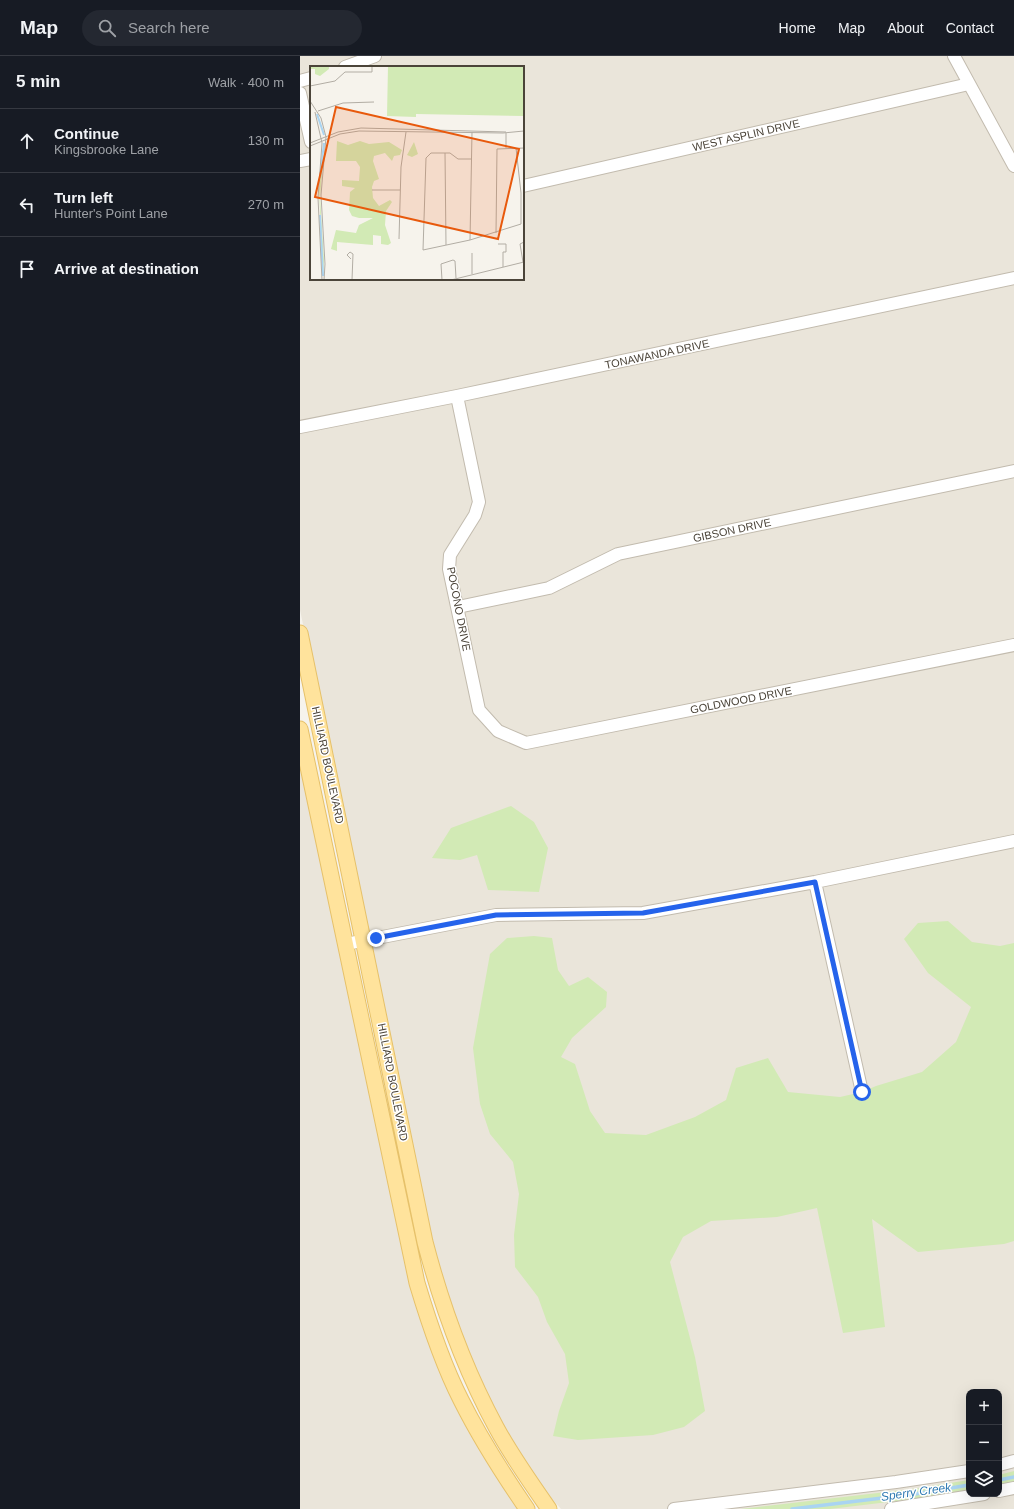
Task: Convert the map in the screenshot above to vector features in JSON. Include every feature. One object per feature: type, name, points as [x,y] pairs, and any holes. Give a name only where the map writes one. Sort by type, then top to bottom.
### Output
[{"type":"main road","name":"HILLIARD BOULEVARD","points":[[300,633],[425,1242],[439,1295],[458,1347],[493,1421],[513,1456],[549,1509]]},
{"type":"main road","name":"HILLIARD BOULEVARD","points":[[300,729],[417,1284],[429,1323],[460,1400],[488,1450],[527,1509]]},
{"type":"street","points":[[348,66],[375,56]]},
{"type":"street","points":[[954,56],[1014,166]]},
{"type":"street","points":[[300,81],[310,78]]},
{"type":"street","name":"WEST ASPLIN DRIVE","points":[[524,186],[969,84]]},
{"type":"street","points":[[300,93],[310,138]]},
{"type":"street","points":[[300,161],[310,159]]},
{"type":"street","name":"TONAWANDA DRIVE","points":[[300,427],[457,396],[1014,278]]},
{"type":"street","name":"POCONO DRIVE","points":[[457,396],[479,502],[475,515],[450,555],[449,569],[479,710]]},
{"type":"street","name":"GIBSON DRIVE","points":[[458,607],[549,588],[618,554],[1014,471]]},
{"type":"street","name":"GOLDWOOD DRIVE","points":[[479,710],[498,731],[526,743],[1014,645]]},
{"type":"street","points":[[346,944],[496,915],[643,913],[815,882],[1014,841]]},
{"type":"street","points":[[815,882],[862,1092]]},
{"type":"street","points":[[1002,1464],[1014,1461]]},
{"type":"street","points":[[674,1509],[966,1471]]},
{"type":"street","points":[[1002,1490],[1014,1488]]},
{"type":"street","points":[[891,1509],[966,1497]]},
{"type":"shaded area","points":[[300,56],[1014,56],[1014,1509],[561,1509],[545,1491],[500,1420],[453,1318],[440,1275],[300,610]]},
{"type":"shaded area","points":[[300,766],[330,908],[404,1228],[443,1360],[527,1509],[300,1509]]},
{"type":"green space","points":[[511,806],[534,822],[548,848],[539,892],[488,890],[477,855],[460,860],[432,858],[451,828]]},
{"type":"green space","points":[[948,921],[972,942],[1000,946],[1014,943],[1014,1241],[1004,1244],[918,1252],[872,1219],[885,1327],[843,1333],[817,1208],[777,1217],[711,1221],[683,1237],[670,1262],[695,1357],[705,1411],[684,1427],[653,1435],[578,1440],[553,1436],[559,1411],[569,1383],[565,1354],[547,1322],[538,1297],[515,1267],[514,1235],[519,1194],[513,1162],[490,1134],[480,1104],[473,1048],[490,954],[507,938],[534,936],[552,938],[558,970],[569,986],[588,977],[607,992],[606,1007],[572,1038],[561,1057],[575,1064],[590,1111],[605,1133],[646,1135],[695,1117],[726,1100],[736,1068],[768,1058],[788,1092],[840,1097],[862,1092],[876,1086],[922,1072],[956,1042],[971,1007],[928,973],[904,939],[918,923]]},
{"type":"green space","points":[[1014,1471],[1014,1482],[1002,1484],[1002,1474]]},
{"type":"green space","points":[[966,1480],[966,1492],[947,1495],[830,1509],[741,1509],[912,1489]]},
{"type":"waterway","name":"Sperry Creek","points":[[1002,1479],[1014,1477]]},
{"type":"waterway","name":"Sperry Creek","points":[[792,1509],[915,1494],[966,1486]]},
{"type":"route","points":[[376,938],[496,915],[643,913],[815,882],[862,1092]]}]
